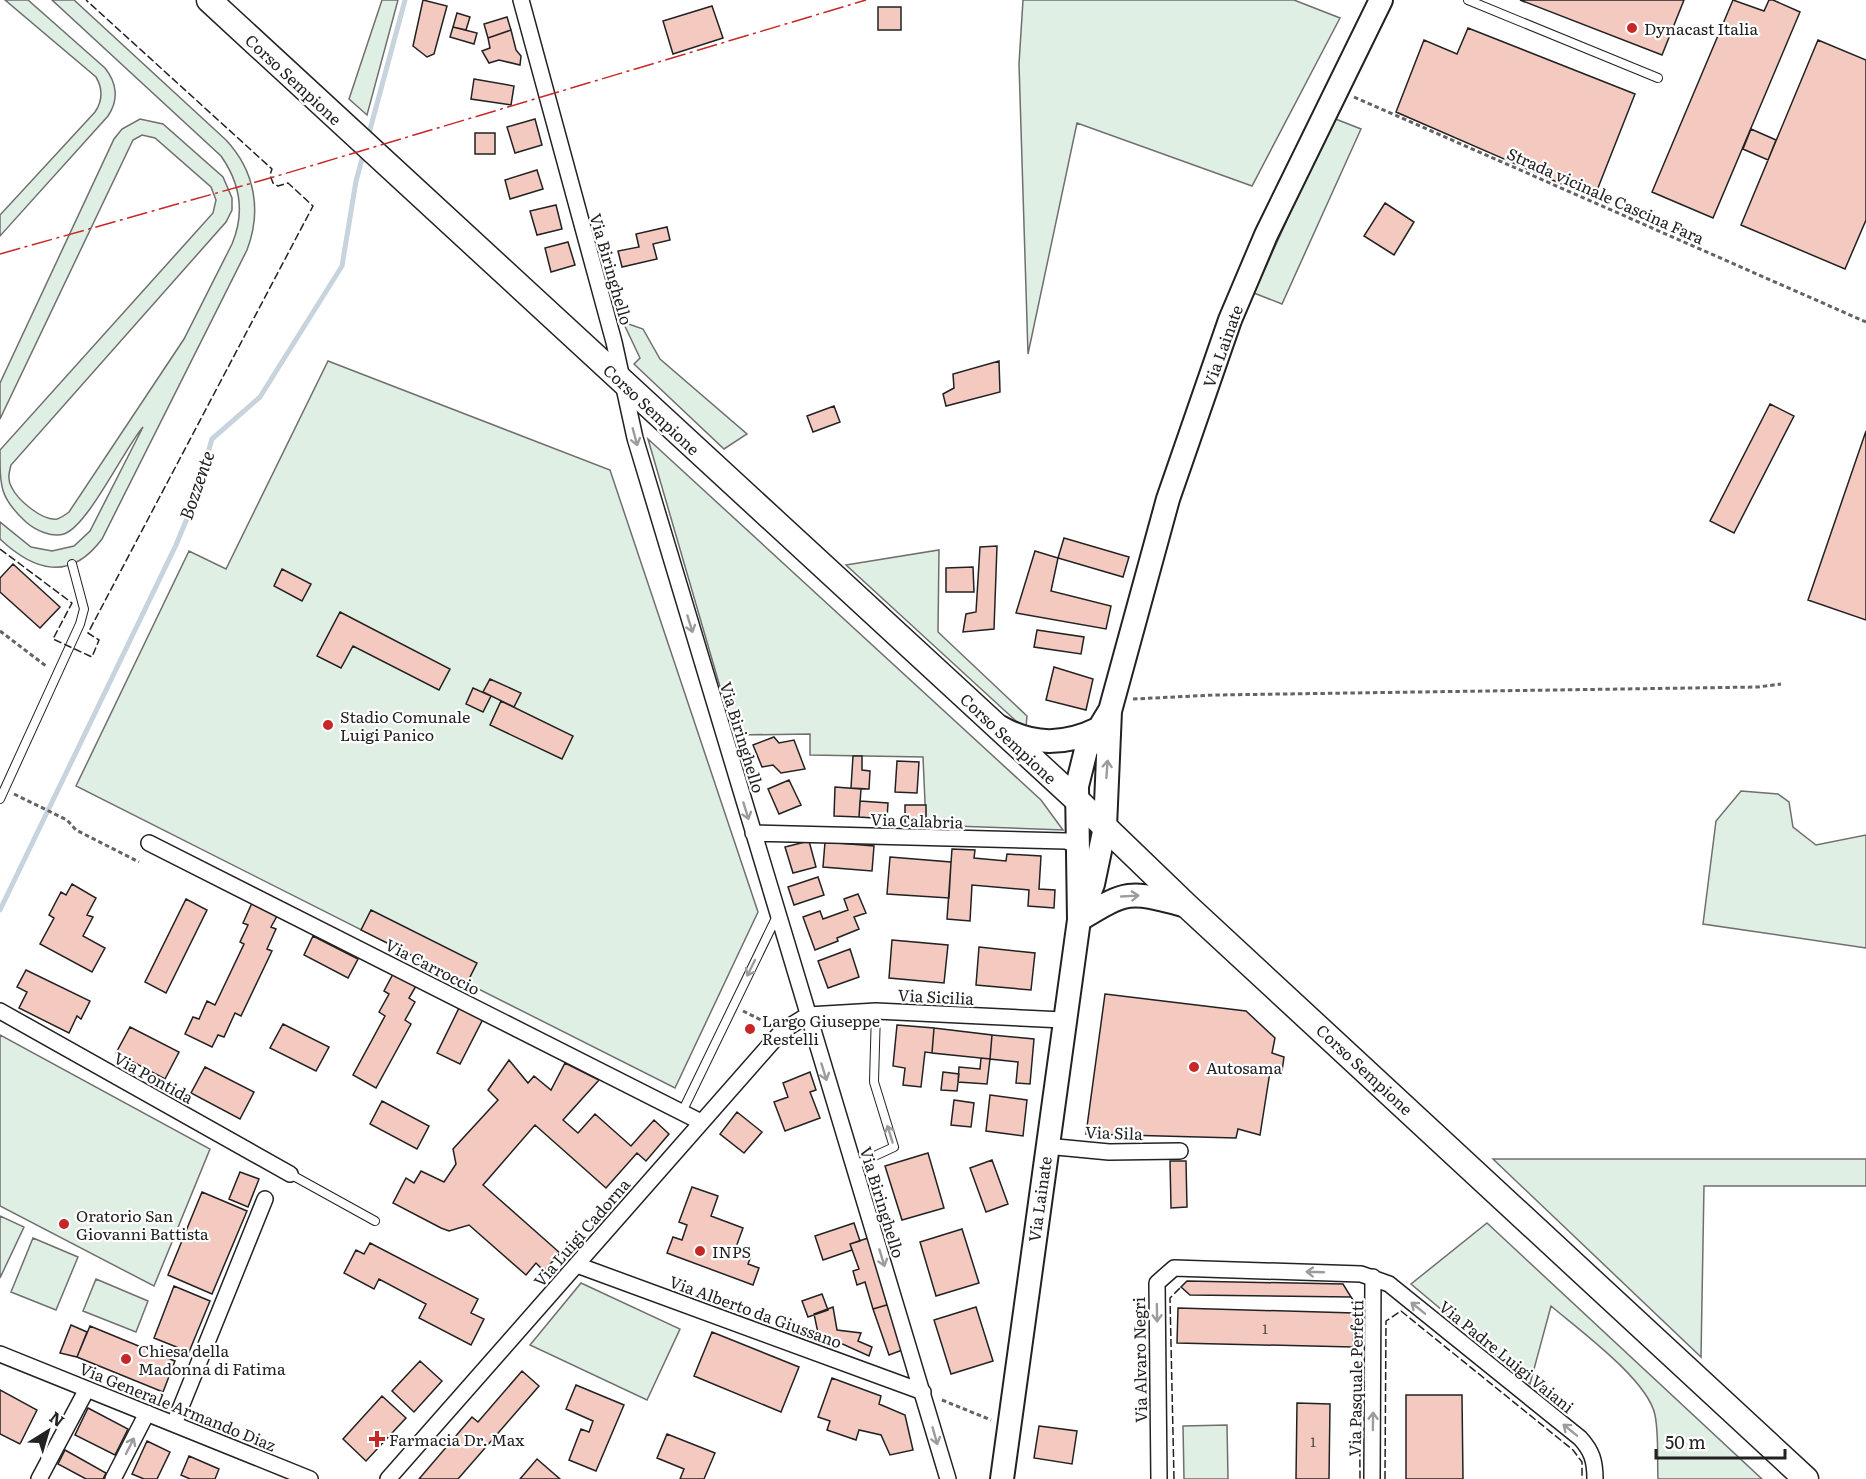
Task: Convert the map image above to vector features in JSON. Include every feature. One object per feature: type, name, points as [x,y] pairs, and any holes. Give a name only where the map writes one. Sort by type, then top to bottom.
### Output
[{"type":"main road","name":"Corso Sempione","points":[[209,0],[1078,801],[1187,906],[1806,1479]]},
{"type":"main road","name":"Via Lainate","points":[[1002,1479],[1063,1020],[1079,920],[1077,786],[1080,768],[1107,712],[1168,499],[1230,320],[1266,235],[1381,0]]},
{"type":"main road","name":"Via Lainate","points":[[1079,920],[1093,884],[1105,827],[1107,712]]},
{"type":"main road","points":[[992,722],[1018,737],[1047,742],[1074,740],[1107,712]]},
{"type":"main road","points":[[1079,920],[1110,900],[1124,895],[1152,897],[1187,906]]},
{"type":"street","name":"Via Biringhello","points":[[521,0],[614,342],[634,438],[948,1479]]},
{"type":"street","name":"Via Calabria","points":[[753,834],[1066,841],[1079,846]]},
{"type":"street","name":"Via Carroccio","points":[[149,843],[701,1122]]},
{"type":"street","name":"Via Pontida","points":[[0,1011],[290,1174]]},
{"type":"street","name":"Via Sicilia","points":[[807,1015],[876,1011],[1063,1020]]},
{"type":"street","name":"Via Luigi Cadorna","points":[[388,1479],[782,1031],[807,1015]]},
{"type":"street","name":"Via Sila","points":[[1046,1146],[1108,1152],[1180,1151]]},
{"type":"street","points":[[174,1424],[265,1199]]},
{"type":"street","name":"Via Alberto da Giussano","points":[[577,1265],[923,1392]]},
{"type":"street","name":"Via Alvaro Negri","points":[[1159,1479],[1156,1283],[1174,1268],[1361,1274],[1373,1277]]},
{"type":"street","name":"Via Pasquale Perfetti","points":[[1372,1479],[1373,1277]]},
{"type":"street","name":"Via Padre Luigi Vaiani","points":[[1373,1277],[1389,1284],[1580,1438],[1591,1450],[1595,1479]]},
{"type":"street","name":"Via Generale Armando Diaz","points":[[0,1354],[310,1479]]},
{"type":"street","points":[[39,1479],[87,1389]]},
{"type":"street","points":[[113,1479],[147,1413]]},
{"type":"lane","points":[[1468,0],[1658,78]]},
{"type":"lane","points":[[0,799],[80,624],[84,609],[72,564]]},
{"type":"lane","points":[[682,1112],[777,916]]},
{"type":"lane","points":[[853,1166],[894,1147],[874,1082],[876,1011]]},
{"type":"lane","points":[[290,1174],[375,1221]]},
{"type":"path","name":"Strada vicinale Cascina Fara","points":[[1336,90],[1866,322]]},
{"type":"path","points":[[0,632],[57,674]]},
{"type":"path","points":[[1107,712],[1136,700],[1236,694],[1734,687],[1781,684]]},
{"type":"path","points":[[5,789],[67,820],[76,830],[139,862]]},
{"type":"path","points":[[733,1006],[782,1031]]},
{"type":"path","points":[[923,1392],[1008,1428]]},
{"type":"green space","points":[[5,0],[28,0],[105,68],[114,86],[115,98],[108,116],[0,236],[0,215],[95,112],[100,103],[101,94],[96,77]]},
{"type":"green space","points":[[52,0],[74,0],[226,140],[244,165],[255,206],[252,235],[247,250],[102,539],[90,553],[77,562],[52,567],[26,559],[0,539],[0,522],[31,547],[52,551],[74,546],[90,531],[143,427],[84,517],[74,528],[59,535],[34,528],[17,514],[6,499],[1,483],[0,450],[213,213],[216,200],[211,187],[155,138],[142,135],[133,140],[0,419],[0,383],[114,139],[122,129],[140,119],[163,124],[223,177],[232,198],[232,210],[226,222],[11,465],[9,479],[15,493],[25,504],[44,517],[57,519],[69,512],[184,339],[232,244],[239,210],[233,177],[221,156]]},
{"type":"green space","points":[[382,0],[398,0],[367,115],[349,99]]},
{"type":"green space","points":[[1023,0],[1294,0],[1340,18],[1252,186],[1077,123],[1028,354],[1019,64]]},
{"type":"green space","points":[[1333,118],[1361,129],[1282,304],[1254,293]]},
{"type":"green space","points":[[623,322],[643,329],[660,359],[747,434],[724,449],[634,364],[640,358]]},
{"type":"green space","name":"Stadio Comunale Luigi Panico","points":[[328,361],[610,470],[758,912],[675,1088],[76,786],[189,551],[226,569]]},
{"type":"green space","points":[[648,439],[1041,800],[1063,830],[926,825],[923,757],[810,755],[810,734],[734,735]]},
{"type":"green space","points":[[939,550],[938,632],[1027,716],[1026,727],[1016,721],[846,565]]},
{"type":"green space","points":[[1741,791],[1778,794],[1789,802],[1793,827],[1816,845],[1866,835],[1866,948],[1703,924],[1716,821]]},
{"type":"green space","points":[[0,1035],[210,1149],[154,1286],[0,1206]]},
{"type":"green space","points":[[1493,1159],[1866,1159],[1866,1186],[1704,1186],[1701,1357]]},
{"type":"green space","points":[[0,1216],[24,1227],[0,1278]]},
{"type":"green space","points":[[1487,1223],[1762,1479],[1658,1479],[1656,1423],[1650,1401],[1626,1371],[1551,1306],[1530,1384],[1411,1284]]},
{"type":"green space","points":[[33,1238],[78,1257],[56,1310],[11,1292]]},
{"type":"green space","points":[[96,1279],[148,1301],[136,1332],[83,1311]]},
{"type":"green space","points":[[581,1283],[680,1329],[647,1400],[530,1345]]},
{"type":"green space","points":[[1227,1425],[1228,1479],[1184,1479],[1183,1426]]},
{"type":"building","points":[[423,0],[447,6],[434,54],[427,57],[413,46]]},
{"type":"building","name":"Dynacast Italia","points":[[1520,0],[1684,0],[1662,55]]},
{"type":"building","points":[[1733,0],[1764,11],[1769,0],[1773,0],[1800,12],[1713,218],[1652,192]]},
{"type":"building","points":[[712,6],[723,38],[673,54],[663,21]]},
{"type":"building","points":[[878,7],[901,7],[901,30],[878,30]]},
{"type":"building","points":[[457,13],[470,17],[466,30],[453,27]]},
{"type":"building","points":[[507,17],[511,30],[488,38],[484,24]]},
{"type":"building","points":[[453,27],[477,33],[474,44],[450,37]]},
{"type":"building","points":[[1468,28],[1635,94],[1594,198],[1396,112],[1424,40],[1457,54]]},
{"type":"building","points":[[511,30],[516,50],[521,56],[520,65],[499,60],[489,63],[482,51],[490,48],[488,38]]},
{"type":"building","points":[[1818,40],[1866,60],[1866,220],[1845,269],[1741,225]]},
{"type":"building","points":[[474,79],[514,86],[511,105],[471,99]]},
{"type":"building","points":[[535,119],[542,145],[515,153],[507,127]]},
{"type":"building","points":[[1751,129],[1776,140],[1768,160],[1743,149]]},
{"type":"building","points":[[475,133],[495,133],[495,154],[475,154]]},
{"type":"building","points":[[537,170],[543,189],[510,199],[505,180]]},
{"type":"building","points":[[1385,203],[1414,222],[1394,255],[1364,236]]},
{"type":"building","points":[[556,205],[562,229],[537,235],[530,211]]},
{"type":"building","points":[[667,227],[670,240],[653,244],[657,259],[622,267],[618,251],[639,247],[636,234]]},
{"type":"building","points":[[568,242],[575,265],[551,272],[545,248]]},
{"type":"building","points":[[999,361],[1000,392],[946,406],[943,394],[954,388],[953,374]]},
{"type":"building","points":[[1770,404],[1794,416],[1734,533],[1710,521]]},
{"type":"building","points":[[834,406],[840,422],[813,432],[807,416]]},
{"type":"building","points":[[1866,431],[1866,620],[1808,600]]},
{"type":"building","points":[[1064,538],[1129,557],[1123,577],[1058,558]]},
{"type":"building","points":[[997,546],[994,629],[963,632],[966,614],[976,612],[980,547]]},
{"type":"building","points":[[1035,551],[1058,558],[1051,591],[1111,606],[1106,629],[1016,613]]},
{"type":"building","points":[[13,564],[60,607],[40,628],[0,592],[0,578]]},
{"type":"building","points":[[973,567],[974,592],[946,592],[946,568]]},
{"type":"building","points":[[282,569],[311,584],[302,601],[274,586]]},
{"type":"building","points":[[340,612],[450,669],[439,690],[353,646],[341,668],[317,656]]},
{"type":"building","points":[[1037,630],[1084,637],[1081,654],[1034,647]]},
{"type":"building","points":[[1054,667],[1093,679],[1086,710],[1046,700]]},
{"type":"building","points":[[490,679],[521,693],[514,707],[483,692]]},
{"type":"building","points":[[473,688],[491,696],[483,712],[466,704]]},
{"type":"building","points":[[501,701],[573,736],[562,759],[490,725]]},
{"type":"building","points":[[774,737],[779,743],[794,740],[805,769],[781,773],[773,765],[762,767],[753,745]]},
{"type":"building","points":[[853,756],[862,756],[862,770],[870,771],[869,789],[851,788]]},
{"type":"building","points":[[897,761],[919,762],[917,793],[895,792]]},
{"type":"building","points":[[789,780],[801,805],[779,814],[768,789]]},
{"type":"building","points":[[835,787],[861,789],[859,817],[834,816]]},
{"type":"building","points":[[860,801],[888,803],[887,819],[859,817]]},
{"type":"building","points":[[905,805],[926,805],[926,825],[905,824]]},
{"type":"building","points":[[809,841],[816,867],[793,873],[785,847]]},
{"type":"building","points":[[825,842],[874,846],[872,871],[823,867]]},
{"type":"building","points":[[952,849],[975,850],[974,858],[1006,861],[1007,854],[1041,856],[1039,889],[1055,890],[1054,908],[1028,906],[1029,890],[972,885],[970,921],[947,919]]},
{"type":"building","points":[[890,857],[951,862],[949,898],[887,894]]},
{"type":"building","points":[[818,877],[824,895],[794,905],[788,887]]},
{"type":"building","points":[[72,884],[96,898],[87,915],[93,917],[83,936],[105,948],[92,972],[40,944],[54,918],[49,915],[61,892],[66,895]]},
{"type":"building","points":[[858,894],[866,913],[854,917],[859,929],[815,950],[803,917],[820,911],[823,919],[848,910],[844,899]]},
{"type":"building","points":[[186,899],[207,910],[166,993],[145,982]]},
{"type":"building","points":[[252,903],[277,916],[271,927],[276,929],[267,949],[272,951],[241,1016],[235,1013],[224,1037],[218,1035],[212,1047],[185,1034],[193,1017],[199,1019],[207,1001],[215,1005],[244,944],[240,942],[248,925],[243,923]]},
{"type":"building","points":[[371,910],[477,963],[467,983],[361,930]]},
{"type":"building","points":[[313,936],[358,959],[348,978],[304,955]]},
{"type":"building","points":[[892,940],[948,945],[944,983],[889,978]]},
{"type":"building","points":[[979,947],[1035,953],[1031,990],[976,985]]},
{"type":"building","points":[[850,949],[859,977],[828,988],[818,961]]},
{"type":"building","points":[[26,970],[90,1001],[81,1019],[77,1016],[69,1033],[19,1008],[27,992],[17,987]]},
{"type":"building","points":[[393,974],[416,986],[409,998],[415,1002],[405,1020],[411,1024],[376,1088],[353,1075],[385,1016],[379,1012],[389,994],[384,991]]},
{"type":"building","points":[[1105,994],[1246,1011],[1275,1038],[1272,1053],[1284,1057],[1282,1071],[1270,1072],[1260,1135],[1238,1129],[1236,1138],[1086,1134]]},
{"type":"building","points":[[459,1008],[483,1019],[460,1064],[437,1053]]},
{"type":"building","points":[[283,1024],[329,1047],[316,1071],[270,1048]]},
{"type":"building","points":[[897,1025],[934,1028],[932,1053],[925,1052],[921,1087],[903,1085],[905,1068],[893,1066]]},
{"type":"building","points":[[130,1027],[179,1052],[165,1079],[116,1053]]},
{"type":"building","points":[[934,1028],[992,1035],[990,1059],[932,1053]]},
{"type":"building","points":[[992,1035],[1034,1039],[1030,1084],[1016,1083],[1018,1062],[990,1059]]},
{"type":"building","points":[[981,1058],[990,1059],[987,1084],[958,1082],[959,1067],[980,1069]]},
{"type":"building","points":[[509,1060],[528,1083],[534,1076],[551,1090],[565,1063],[599,1080],[563,1120],[578,1133],[595,1114],[631,1146],[654,1120],[669,1134],[646,1161],[637,1153],[606,1188],[535,1125],[483,1185],[560,1253],[544,1271],[536,1263],[526,1275],[469,1225],[449,1231],[393,1203],[406,1178],[414,1183],[421,1171],[444,1182],[456,1164],[453,1149],[498,1100],[488,1090]]},
{"type":"building","points":[[205,1067],[254,1092],[240,1119],[191,1093]]},
{"type":"building","points":[[810,1072],[816,1090],[810,1092],[820,1118],[785,1131],[774,1102],[788,1097],[783,1083]]},
{"type":"building","points":[[943,1072],[959,1074],[957,1091],[941,1090]]},
{"type":"building","points":[[990,1095],[1027,1100],[1023,1136],[986,1131]]},
{"type":"building","points":[[954,1100],[974,1103],[971,1127],[951,1125]]},
{"type":"building","points":[[382,1101],[429,1126],[417,1149],[370,1124]]},
{"type":"building","points":[[737,1112],[762,1132],[744,1153],[720,1134]]},
{"type":"building","points":[[928,1153],[944,1208],[902,1220],[885,1166]]},
{"type":"building","points":[[992,1160],[1008,1204],[986,1212],[970,1168]]},
{"type":"building","points":[[1170,1161],[1186,1161],[1187,1207],[1171,1208]]},
{"type":"building","points":[[240,1172],[259,1179],[248,1207],[229,1199]]},
{"type":"building","points":[[692,1187],[718,1196],[711,1216],[743,1228],[735,1250],[751,1256],[748,1264],[759,1268],[753,1285],[667,1253],[673,1237],[682,1240],[687,1225],[679,1222]]},
{"type":"building","points":[[202,1192],[247,1211],[212,1294],[168,1275]]},
{"type":"building","points":[[854,1223],[860,1241],[850,1244],[852,1250],[823,1260],[815,1236]]},
{"type":"building","points":[[962,1229],[979,1283],[936,1296],[920,1242]]},
{"type":"building","points":[[868,1238],[890,1304],[873,1309],[865,1282],[857,1285],[853,1271],[859,1269],[850,1244]]},
{"type":"building","points":[[370,1243],[478,1299],[471,1313],[484,1319],[471,1345],[419,1318],[426,1304],[379,1279],[374,1289],[344,1273],[356,1250],[364,1254]]},
{"type":"building","points":[[1187,1281],[1343,1284],[1351,1297],[1190,1295],[1181,1287]]},
{"type":"building","points":[[174,1286],[210,1301],[189,1352],[154,1338]]},
{"type":"building","points":[[822,1294],[828,1310],[808,1317],[802,1301]]},
{"type":"building","points":[[890,1304],[905,1349],[889,1355],[873,1309]]},
{"type":"building","points":[[833,1307],[837,1330],[861,1333],[858,1341],[872,1347],[869,1356],[818,1333],[814,1314]]},
{"type":"building","points":[[976,1307],[993,1361],[951,1374],[934,1320]]},
{"type":"building","points":[[1178,1308],[1354,1313],[1353,1347],[1177,1343]]},
{"type":"building","points":[[71,1325],[87,1332],[77,1357],[60,1353]]},
{"type":"building","name":"Chiesa della Madonna di Fatima","points":[[90,1326],[175,1361],[163,1392],[77,1357]]},
{"type":"building","points":[[712,1332],[799,1367],[781,1412],[694,1376]]},
{"type":"building","points":[[420,1361],[442,1381],[414,1412],[392,1391]]},
{"type":"building","points":[[522,1371],[539,1386],[458,1479],[419,1479],[472,1417],[478,1422]]},
{"type":"building","points":[[832,1378],[881,1396],[879,1404],[905,1415],[913,1450],[890,1455],[881,1435],[859,1430],[856,1440],[827,1430],[830,1421],[818,1417]]},
{"type":"building","points":[[576,1385],[624,1405],[596,1471],[569,1460],[581,1429],[589,1432],[593,1421],[566,1409]]},
{"type":"building","points":[[0,1390],[37,1410],[20,1444],[0,1434]]},
{"type":"building","points":[[1406,1395],[1462,1395],[1463,1479],[1406,1479]]},
{"type":"building","points":[[382,1396],[406,1418],[366,1461],[343,1439]]},
{"type":"building","points":[[1297,1403],[1330,1404],[1329,1479],[1296,1479]]},
{"type":"building","points":[[88,1408],[128,1429],[115,1455],[75,1435]]},
{"type":"building","points":[[1039,1426],[1077,1431],[1072,1464],[1034,1458]]},
{"type":"building","points":[[667,1434],[715,1453],[704,1479],[680,1479],[684,1469],[657,1458]]},
{"type":"building","points":[[147,1441],[170,1452],[157,1479],[144,1479],[132,1474]]},
{"type":"building","points":[[65,1450],[106,1473],[103,1479],[86,1479],[58,1464]]},
{"type":"building","points":[[189,1456],[219,1469],[215,1479],[190,1479],[181,1475]]},
{"type":"building","points":[[537,1459],[560,1479],[520,1479]]},
{"type":"waterway","name":"Bozzente","points":[[368,137],[405,0]]},
{"type":"waterway","name":"Bozzente","points":[[0,910],[176,545],[193,504],[212,439],[260,397],[342,266],[356,181],[364,152]]},
{"type":"fence","points":[[0,549],[72,603],[53,639],[92,657],[99,640],[88,633],[313,206],[288,183],[278,186],[273,183],[270,175],[272,169],[86,0]]},
{"type":"fence","points":[[1174,1479],[1170,1298],[1181,1287]]},
{"type":"fence","points":[[1351,1297],[1359,1308],[1360,1479]]},
{"type":"fence","points":[[1385,1479],[1386,1321],[1401,1311],[1573,1450],[1582,1462],[1582,1479]]},
{"type":"power","points":[[0,254],[277,176],[866,0]]},
{"type":"place","name":"Dynacast Italia","points":[[1632,28]]},
{"type":"place","name":"Stadio Comunale Luigi Panico","points":[[328,725]]},
{"type":"place","name":"Largo Giuseppe Restelli","points":[[750,1029]]},
{"type":"place","name":"Autosama","points":[[1194,1067]]},
{"type":"place","name":"Oratorio San Giovanni Battista","points":[[64,1224]]},
{"type":"place","name":"INPS","points":[[700,1251]]},
{"type":"place","name":"Chiesa della Madonna di Fatima","points":[[126,1359]]},
{"type":"place","name":"Farmacia Dr. Max","points":[[377,1439]]}]
